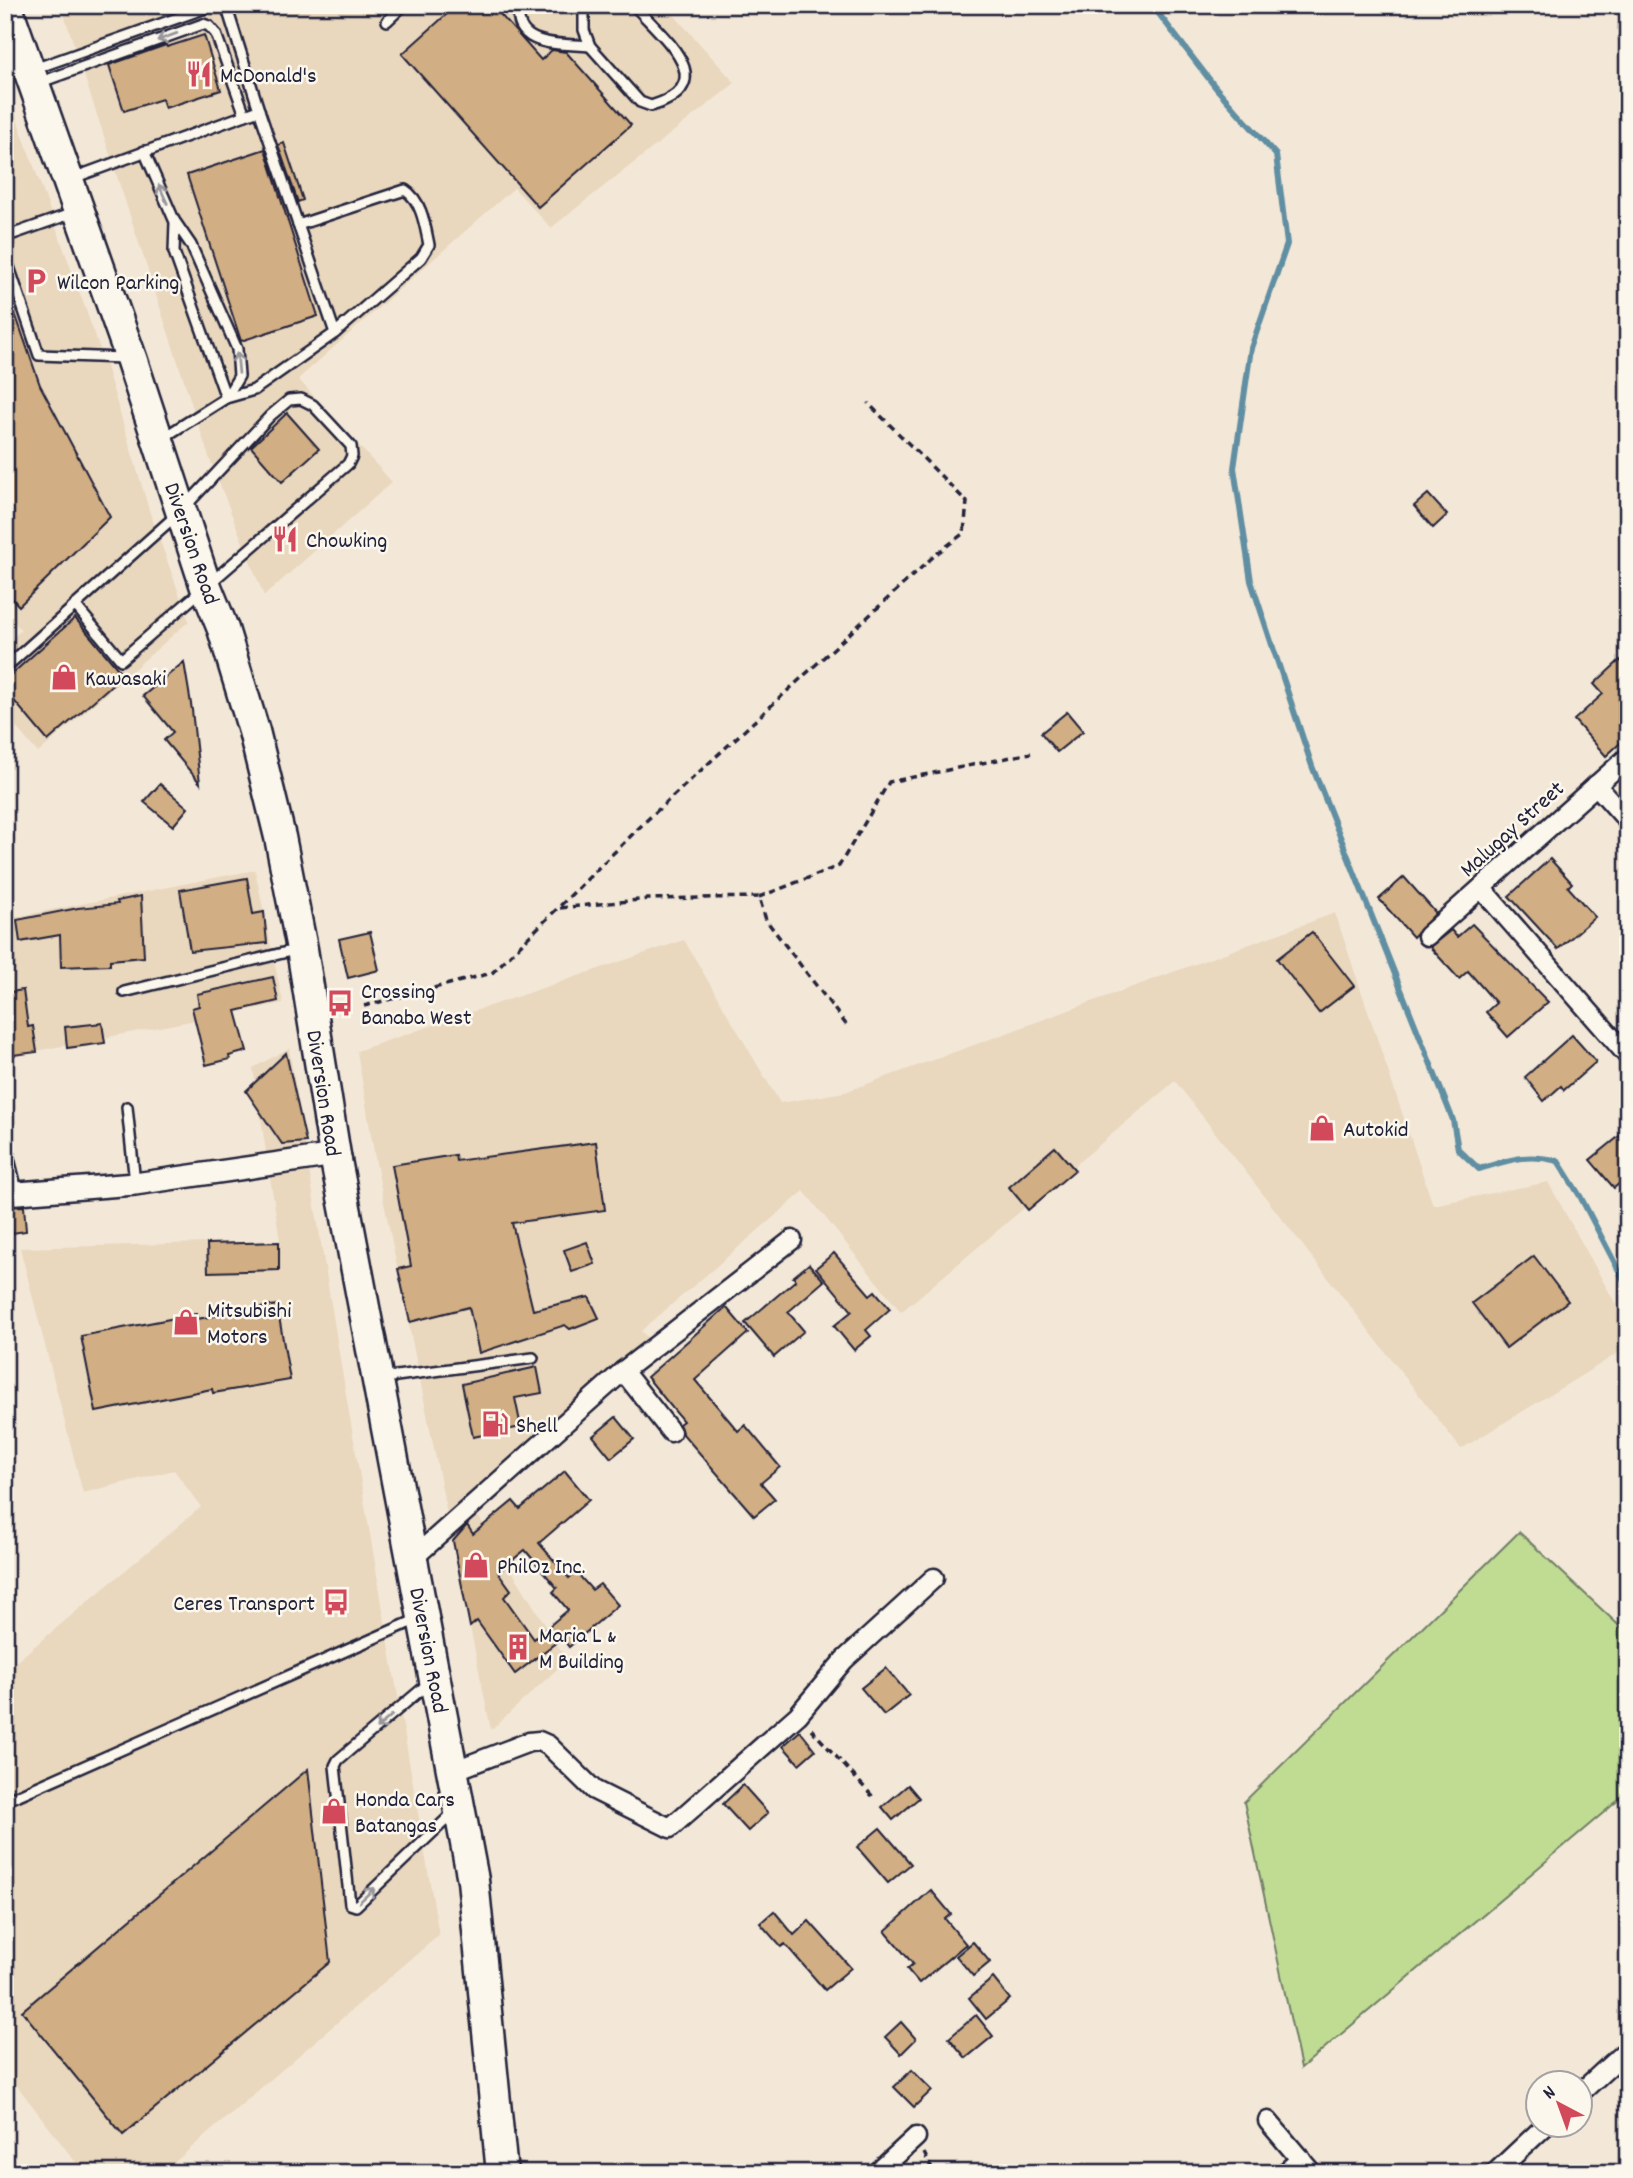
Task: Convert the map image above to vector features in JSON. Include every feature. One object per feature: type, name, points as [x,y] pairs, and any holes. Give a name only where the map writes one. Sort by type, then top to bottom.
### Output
[{"type":"highway","name":"Diversion Road","points":[[6,5],[23,71],[68,180],[160,440],[206,587],[223,629],[254,731],[280,837],[302,948],[335,1155],[376,1378],[460,1806],[472,1880],[502,2173]]},
{"type":"street","name":"Malugay Street","points":[[1427,936],[1628,757]]},
{"type":"street","points":[[1596,785],[1628,821]]},
{"type":"street","points":[[1481,888],[1628,1056]]},
{"type":"street","points":[[5,1161],[9,1193],[135,1184],[335,1155]]},
{"type":"street","points":[[412,1559],[623,1371],[792,1240]]},
{"type":"street","points":[[623,1371],[671,1432]]},
{"type":"street","points":[[453,1771],[529,1742],[539,1741],[548,1745],[594,1790],[670,1828],[798,1715],[844,1661],[933,1578]]},
{"type":"street","points":[[1594,2079],[1628,2049]]},
{"type":"street","points":[[1268,2121],[1306,2166],[1285,2173]]},
{"type":"street","points":[[877,2173],[916,2137]]},
{"type":"street","points":[[1495,2173],[1530,2140]]},
{"type":"lane","points":[[23,71],[214,5]]},
{"type":"lane","points":[[226,5],[335,333]]},
{"type":"lane","points":[[387,21],[404,5]]},
{"type":"lane","points":[[519,5],[520,23],[529,36],[539,41],[590,46]]},
{"type":"lane","points":[[584,5],[584,30],[590,46],[640,102],[651,106],[669,101],[676,95],[682,89],[687,75],[683,63],[634,5]]},
{"type":"lane","points":[[23,71],[203,24],[216,34],[245,115]]},
{"type":"lane","points":[[68,180],[259,110]]},
{"type":"lane","points":[[144,150],[175,222],[191,245],[236,349],[239,376],[226,398]]},
{"type":"lane","points":[[160,440],[226,398],[254,390],[335,333],[421,258],[429,245],[414,195],[405,190],[298,225]]},
{"type":"lane","points":[[5,237],[78,211]]},
{"type":"lane","points":[[175,222],[174,252],[226,398]]},
{"type":"lane","points":[[5,255],[39,355],[131,358]]},
{"type":"lane","points":[[5,668],[75,605],[181,511],[270,416],[289,400],[301,399],[313,405],[351,446],[352,456],[348,464],[121,660],[75,605]]},
{"type":"lane","points":[[124,992],[302,948]]},
{"type":"lane","points":[[127,1107],[135,1184]]},
{"type":"lane","points":[[376,1378],[533,1358]]},
{"type":"lane","points":[[5,1801],[424,1616]]},
{"type":"lane","points":[[435,1677],[385,1723],[338,1760],[335,1766],[350,1905],[356,1906],[460,1806]]},
{"type":"path","points":[[364,1006],[492,973],[647,820],[935,555],[964,533],[967,502],[868,403]]},
{"type":"path","points":[[558,908],[648,899],[759,897],[839,866],[889,782],[1031,753]]},
{"type":"path","points":[[759,897],[766,920],[848,1027]]},
{"type":"path","points":[[798,1715],[875,1799]]},
{"type":"shaded area","points":[[61,5],[665,5],[735,83],[551,228],[514,188],[298,379],[392,482],[264,596],[209,457]]},
{"type":"shaded area","points":[[5,86],[105,363],[150,513],[189,621],[38,753],[5,714],[5,645],[21,630],[5,611]]},
{"type":"shaded area","points":[[255,870],[283,1003],[5,1057],[5,919]]},
{"type":"shaded area","points":[[1335,913],[1433,1205],[1548,1182],[1628,1326],[1628,1347],[1461,1449],[1175,1081],[901,1312],[804,1191],[641,1331],[652,1342],[472,1506],[567,1660],[491,1730],[375,1158],[357,1051],[684,940],[780,1103],[845,1092]]},
{"type":"shaded area","points":[[289,1048],[439,1935],[162,2173],[84,2173],[5,2070],[5,1671],[201,1507],[174,1470],[83,1493],[20,1248],[280,1241],[253,1068]]},
{"type":"green space","points":[[1519,1532],[1628,1634],[1628,1792],[1301,2068],[1244,1802]]},
{"type":"building","points":[[457,5],[492,5],[541,60],[552,50],[566,52],[631,125],[538,207],[402,54]]},
{"type":"building","points":[[204,35],[221,90],[165,108],[162,99],[124,111],[109,65]]},
{"type":"building","points":[[284,143],[303,200],[298,202],[278,145]]},
{"type":"building","points":[[265,149],[318,316],[241,341],[187,175]]},
{"type":"building","points":[[5,293],[8,293],[40,385],[110,517],[19,606],[5,591]]},
{"type":"building","points":[[287,413],[319,449],[282,482],[251,447]]},
{"type":"building","points":[[1428,494],[1447,515],[1433,528],[1414,506]]},
{"type":"building","name":"Kawasaki","points":[[75,618],[123,675],[48,741],[5,690],[5,680]]},
{"type":"building","points":[[1620,660],[1628,669],[1628,736],[1606,756],[1574,720],[1603,694],[1594,684]]},
{"type":"building","points":[[184,662],[200,783],[164,740],[173,732],[143,696]]},
{"type":"building","points":[[1067,712],[1083,731],[1057,752],[1041,733]]},
{"type":"building","points":[[160,784],[188,808],[173,826],[144,802]]},
{"type":"building","points":[[1550,859],[1572,883],[1568,887],[1595,917],[1558,949],[1509,896]]},
{"type":"building","points":[[1404,877],[1436,913],[1413,937],[1379,899]]},
{"type":"building","points":[[247,878],[253,914],[264,912],[267,943],[190,951],[180,890]]},
{"type":"building","points":[[141,896],[144,957],[110,960],[110,965],[61,967],[60,935],[20,942],[17,920],[78,908],[118,904],[117,901]]},
{"type":"building","points":[[1472,924],[1548,1002],[1508,1037],[1486,1012],[1496,1003],[1468,971],[1459,979],[1430,947],[1451,930],[1457,937]]},
{"type":"building","points":[[370,932],[379,970],[348,978],[339,939]]},
{"type":"building","points":[[1312,932],[1354,986],[1319,1013],[1277,959]]},
{"type":"building","points":[[273,977],[278,1001],[236,1011],[247,1051],[206,1065],[192,1008],[199,1006],[197,994]]},
{"type":"building","points":[[23,990],[28,1027],[33,1026],[37,1052],[5,1056],[5,993]]},
{"type":"building","points":[[102,1023],[105,1043],[67,1048],[65,1027]]},
{"type":"building","points":[[1572,1035],[1596,1062],[1564,1090],[1561,1086],[1544,1101],[1525,1077]]},
{"type":"building","points":[[286,1053],[306,1142],[282,1144],[246,1091]]},
{"type":"building","points":[[1628,1129],[1628,1176],[1614,1188],[1590,1160]]},
{"type":"building","points":[[596,1142],[605,1210],[512,1223],[533,1310],[589,1297],[599,1318],[570,1329],[565,1325],[479,1353],[469,1307],[410,1322],[398,1269],[411,1266],[392,1165],[455,1155],[456,1161]]},
{"type":"building","points":[[1055,1147],[1075,1170],[1028,1210],[1009,1187]]},
{"type":"building","points":[[24,1206],[26,1231],[5,1234],[5,1207]]},
{"type":"building","points":[[279,1242],[279,1270],[208,1272],[207,1244]]},
{"type":"building","points":[[587,1242],[595,1264],[572,1272],[564,1250]]},
{"type":"building","points":[[834,1253],[870,1295],[875,1291],[890,1309],[866,1330],[871,1336],[854,1350],[834,1326],[852,1311],[816,1268]]},
{"type":"building","points":[[1534,1256],[1568,1301],[1506,1348],[1472,1303]]},
{"type":"building","points":[[809,1264],[824,1281],[788,1312],[804,1331],[774,1357],[745,1323],[796,1280],[793,1277]]},
{"type":"building","points":[[277,1305],[290,1380],[213,1393],[212,1389],[96,1412],[81,1336],[196,1314],[197,1319]]},
{"type":"building","points":[[726,1307],[748,1333],[695,1380],[738,1431],[745,1425],[780,1467],[761,1483],[775,1499],[754,1516],[682,1433],[679,1424],[683,1421],[647,1377]]},
{"type":"building","points":[[537,1367],[542,1393],[515,1398],[521,1427],[473,1437],[462,1384]]},
{"type":"building","points":[[616,1417],[634,1439],[611,1458],[593,1436]]},
{"type":"building","points":[[565,1471],[589,1500],[539,1543],[569,1578],[576,1572],[592,1590],[600,1584],[618,1605],[569,1647],[562,1638],[515,1674],[477,1621],[470,1627],[453,1541],[467,1525],[473,1534],[513,1501],[520,1509]],"holes":[[[525,1550],[557,1588],[553,1592],[568,1610],[534,1639],[504,1597],[511,1590],[498,1572]]]},
{"type":"building","points":[[886,1668],[909,1695],[884,1715],[861,1688]]},
{"type":"building","points":[[800,1731],[815,1750],[799,1764],[783,1746]]},
{"type":"building","points":[[308,1769],[330,1962],[123,2135],[22,2011]]},
{"type":"building","points":[[743,1785],[768,1813],[748,1831],[723,1804]]},
{"type":"building","points":[[908,1785],[919,1798],[893,1820],[882,1807]]},
{"type":"building","points":[[880,1828],[911,1864],[888,1883],[857,1847]]},
{"type":"building","points":[[931,1890],[951,1914],[945,1919],[966,1944],[919,1983],[907,1969],[913,1964],[885,1931]]},
{"type":"building","points":[[774,1911],[794,1935],[809,1921],[851,1968],[825,1990],[785,1944],[781,1947],[760,1923]]},
{"type":"building","points":[[973,1942],[990,1962],[973,1976],[956,1956]]},
{"type":"building","points":[[993,1978],[1010,1999],[986,2019],[969,1998]]},
{"type":"building","points":[[976,2015],[993,2036],[966,2058],[949,2038]]},
{"type":"building","points":[[901,2022],[916,2039],[901,2054],[885,2037]]},
{"type":"building","points":[[912,2070],[932,2090],[914,2107],[894,2087]]},
{"type":"waterway","points":[[1152,5],[1216,88],[1276,155],[1287,244],[1251,348],[1234,468],[1251,581],[1312,766],[1453,1120],[1458,1149],[1479,1169],[1527,1158],[1558,1161],[1580,1196],[1628,1288]]},
{"type":"place","name":"McDonald's","points":[[199,74]]},
{"type":"place","name":"Wilcon Parking","points":[[36,281]]},
{"type":"place","name":"Chowking","points":[[285,539]]},
{"type":"place","name":"Kawasaki","points":[[64,677]]},
{"type":"place","name":"Crossing Banaba West","points":[[340,1003]]},
{"type":"place","name":"Autokid","points":[[1322,1128]]},
{"type":"place","name":"Mitsubishi Motors","points":[[186,1322]]},
{"type":"place","name":"Shell","points":[[495,1424]]},
{"type":"place","name":"PhilOz Inc.","points":[[476,1565]]},
{"type":"place","name":"Ceres Transport","points":[[336,1602]]},
{"type":"place","name":"Maria L & M Building","points":[[518,1647]]},
{"type":"place","name":"Honda Cars Batangas","points":[[334,1811]]}]
